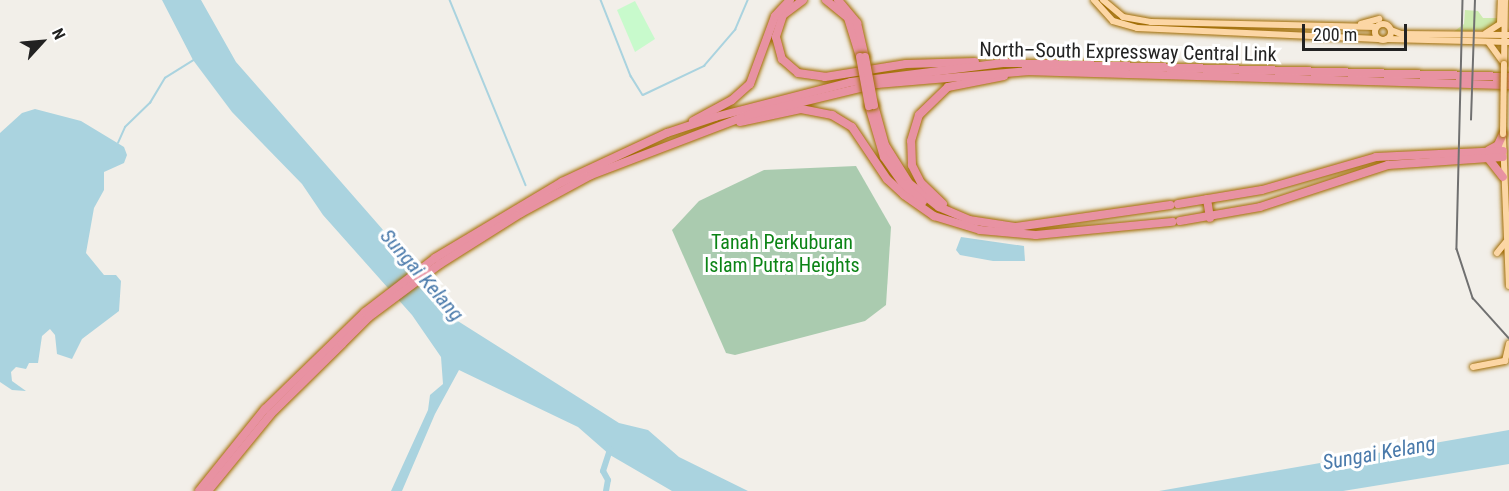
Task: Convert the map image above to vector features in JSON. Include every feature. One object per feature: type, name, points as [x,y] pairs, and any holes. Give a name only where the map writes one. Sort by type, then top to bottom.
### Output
[{"type":"highway","points":[[667,133],[732,100],[746,88],[760,65],[775,16],[790,0]]},
{"type":"highway","points":[[803,0],[783,15],[776,37],[782,59],[803,75],[825,77],[939,61],[1003,63]]},
{"type":"highway","points":[[826,0],[848,18],[863,57]]},
{"type":"highway","points":[[838,0],[855,20],[876,138],[896,175],[916,197],[949,221]]},
{"type":"highway","name":"North–South Expressway Central Link","points":[[199,491],[265,409],[367,315],[437,261],[519,205],[667,133],[746,107],[851,82],[1003,63],[1509,77]]},
{"type":"highway","points":[[969,220],[933,196],[915,174],[910,148],[916,121],[929,101],[948,87],[1029,71]]},
{"type":"highway","name":"North–South Expressway Central Link","points":[[437,261],[591,175],[718,124],[877,84],[1029,71],[1509,85]]},
{"type":"highway","points":[[871,106],[885,146],[909,183],[939,207],[969,220],[1016,227],[1174,205],[1262,189],[1377,157],[1486,154],[1498,145],[1503,134]]},
{"type":"highway","points":[[718,124],[801,110],[832,115],[852,127],[897,189],[934,216],[992,233],[1020,235],[1210,218],[1260,207],[1388,165],[1503,150]]},
{"type":"highway","points":[[1486,154],[1503,177]]},
{"type":"highway","points":[[1207,199],[1210,218]]},
{"type":"highway","name":"North–South Expressway Central Link","points":[[208,491],[271,414],[367,315]]},
{"type":"main road","points":[[1094,0],[1113,21],[1137,28],[1489,44],[1507,39]]},
{"type":"main road","points":[[1103,0],[1123,17],[1151,22],[1349,27],[1376,27],[1385,24],[1391,30],[1401,34],[1480,35],[1507,39]]},
{"type":"main road","points":[[1480,35],[1500,24],[1503,0]]},
{"type":"main road","points":[[1503,0],[1507,39],[1504,64],[1503,177],[1507,238],[1505,255],[1509,286]]},
{"type":"main road","points":[[1349,27],[1379,19]]},
{"type":"main road","points":[[1376,27],[1378,39]]},
{"type":"main road","points":[[1387,39],[1391,30]]},
{"type":"main road","points":[[1489,44],[1499,52],[1504,64]]},
{"type":"main road","points":[[1505,255],[1507,238]]},
{"type":"main road","points":[[1473,367],[1504,361],[1509,343]]},
{"type":"green space","points":[[635,1],[655,39],[635,52],[617,10]]},
{"type":"green space","points":[[1465,10],[1478,11],[1483,18],[1498,18],[1498,22],[1487,30],[1452,33],[1464,24]]},
{"type":"green space","name":"Tanah Perkuburan Islam Putra Heights","points":[[856,166],[891,227],[886,305],[865,321],[735,355],[726,353],[672,230],[699,201],[764,170]]},
{"type":"water","name":"Sungai Kelang","points":[[162,0],[201,0],[236,62],[426,279],[453,318],[619,423],[648,430],[679,457],[748,491],[672,491],[610,455],[578,427],[459,370],[435,414],[402,491],[391,491],[428,410],[430,395],[443,384],[441,357],[412,315],[323,215],[302,184],[232,112],[193,60]]},
{"type":"water","points":[[35,109],[81,121],[124,147],[127,155],[124,163],[104,172],[104,190],[94,208],[86,253],[104,275],[116,275],[121,281],[119,311],[82,339],[72,359],[57,354],[55,335],[50,329],[42,336],[38,363],[29,363],[26,369],[16,367],[11,372],[12,381],[26,391],[12,390],[0,382],[0,133],[22,113]]},
{"type":"water","points":[[961,237],[1024,246],[1025,261],[993,261],[960,255],[956,250]]},
{"type":"water","name":"Sungai Kelang","points":[[1509,430],[1509,464],[1343,491],[1159,491]]},
{"type":"waterway","points":[[450,0],[526,185]]},
{"type":"waterway","points":[[601,0],[631,76],[643,95],[704,66],[735,30],[748,0]]},
{"type":"waterway","points":[[118,143],[125,127],[150,103],[165,78],[194,60]]},
{"type":"waterway","points":[[606,491],[608,480],[603,471],[610,449]]},
{"type":"tram line","points":[[1463,0],[1457,249],[1473,298],[1509,338]]},
{"type":"tram line","points":[[1471,120],[1475,0]]}]
